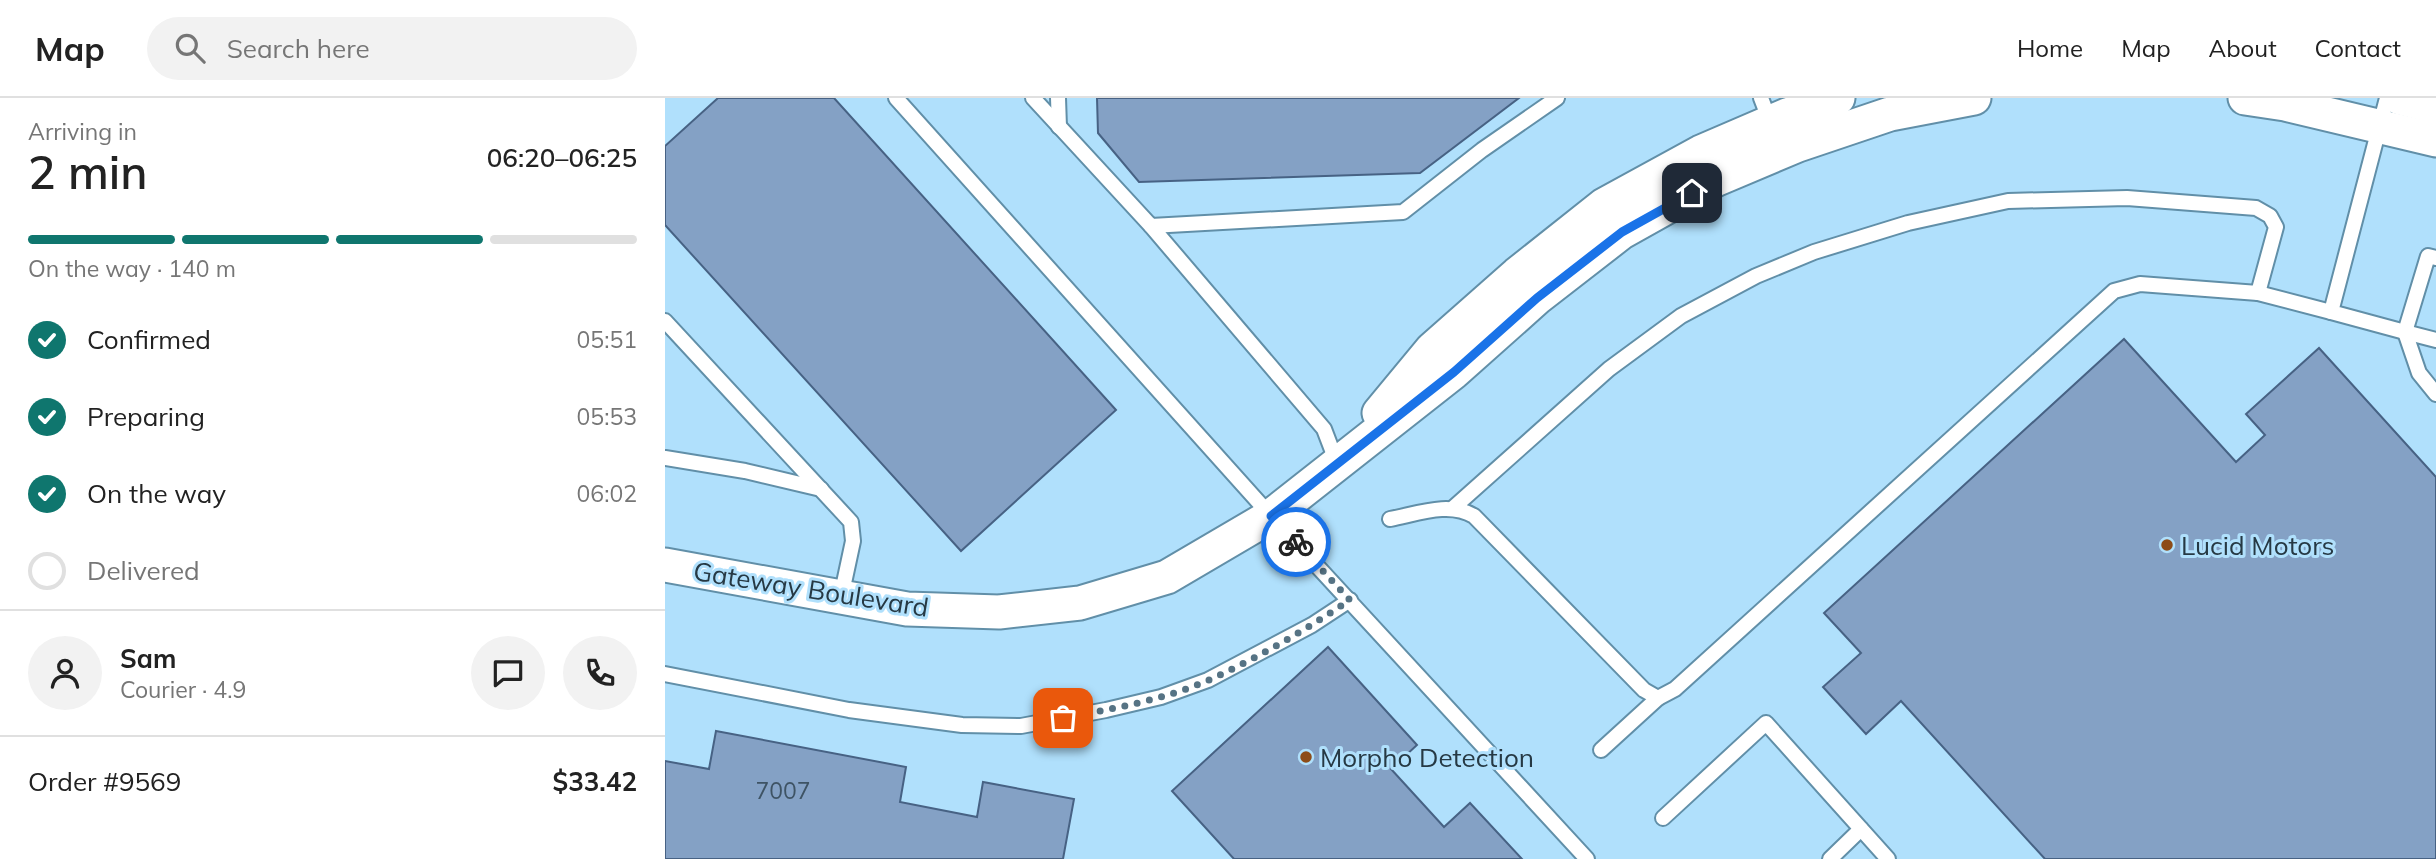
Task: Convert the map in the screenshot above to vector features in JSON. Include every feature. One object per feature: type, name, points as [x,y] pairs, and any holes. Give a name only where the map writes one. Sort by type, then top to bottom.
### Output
[{"type":"street","name":"Gateway Boulevard","points":[[665,565],[908,609],[999,612],[1080,603],[1167,578],[1271,516],[1454,372],[1537,298],[1622,232],[1715,180],[1770,124],[1838,98]]},
{"type":"street","name":"Gateway Boulevard","points":[[1770,124],[1890,114],[1974,98]]},
{"type":"street","points":[[2245,98],[2384,112],[2436,140]]},
{"type":"street","points":[[2400,98],[2436,107]]},
{"type":"lane","points":[[896,98],[1271,516],[1587,859]]},
{"type":"lane","points":[[1033,98],[1151,226],[1324,429],[1337,463]]},
{"type":"lane","points":[[1058,98],[1059,127]]},
{"type":"lane","points":[[1151,226],[1403,212],[1482,150],[1557,98]]},
{"type":"lane","points":[[2331,312],[2384,112]]},
{"type":"lane","points":[[1452,509],[1609,369],[1681,316],[1756,276],[1814,252],[1908,223],[2008,201],[2127,198],[2256,208],[2270,216],[2276,227],[2258,293]]},
{"type":"lane","points":[[2436,258],[2428,256],[2405,332],[2420,373],[2436,394]]},
{"type":"lane","points":[[1601,750],[1658,698],[1675,689],[2114,291],[2140,284],[2258,293],[2436,340]]},
{"type":"lane","points":[[665,321],[851,522],[853,541],[841,597]]},
{"type":"lane","points":[[665,458],[745,471],[823,490]]},
{"type":"lane","points":[[1390,519],[1442,509],[1465,511],[1474,516],[1644,690],[1658,698]]},
{"type":"lane","points":[[665,674],[849,710],[962,725],[1021,726],[1161,697],[1208,680],[1312,625],[1350,600]]},
{"type":"lane","points":[[1663,818],[1766,723],[1888,859]]},
{"type":"lane","points":[[1829,859],[1861,829]]},
{"type":"building","points":[[718,98],[834,98],[1116,410],[961,551],[665,225],[665,146]]},
{"type":"building","points":[[1097,98],[1519,98],[1420,173],[1139,182],[1098,133]]},
{"type":"building","name":"Lucid Motors","points":[[2124,339],[2236,462],[2265,435],[2246,414],[2319,348],[2436,477],[2436,859],[2045,859],[1901,701],[1866,734],[1823,687],[1861,653],[1824,613]]},
{"type":"building","name":"Morpho Detection","points":[[1328,647],[1417,745],[1391,769],[1444,827],[1470,803],[1522,859],[1234,859],[1172,791]]},
{"type":"building","points":[[716,731],[906,767],[900,802],[977,817],[983,782],[1074,799],[1063,859],[665,859],[665,761],[709,769]]},
{"type":"way so far","points":[[1063,718],[1161,697],[1208,680],[1266,651],[1350,600],[1296,542]]},
{"type":"place","name":"Lucid Motors","points":[[2167,545]]},
{"type":"place","name":"Morpho Detection","points":[[1306,757]]},
{"type":"route","points":[[1296,542],[1271,516],[1454,372],[1537,298],[1622,232],[1692,193]]}]
